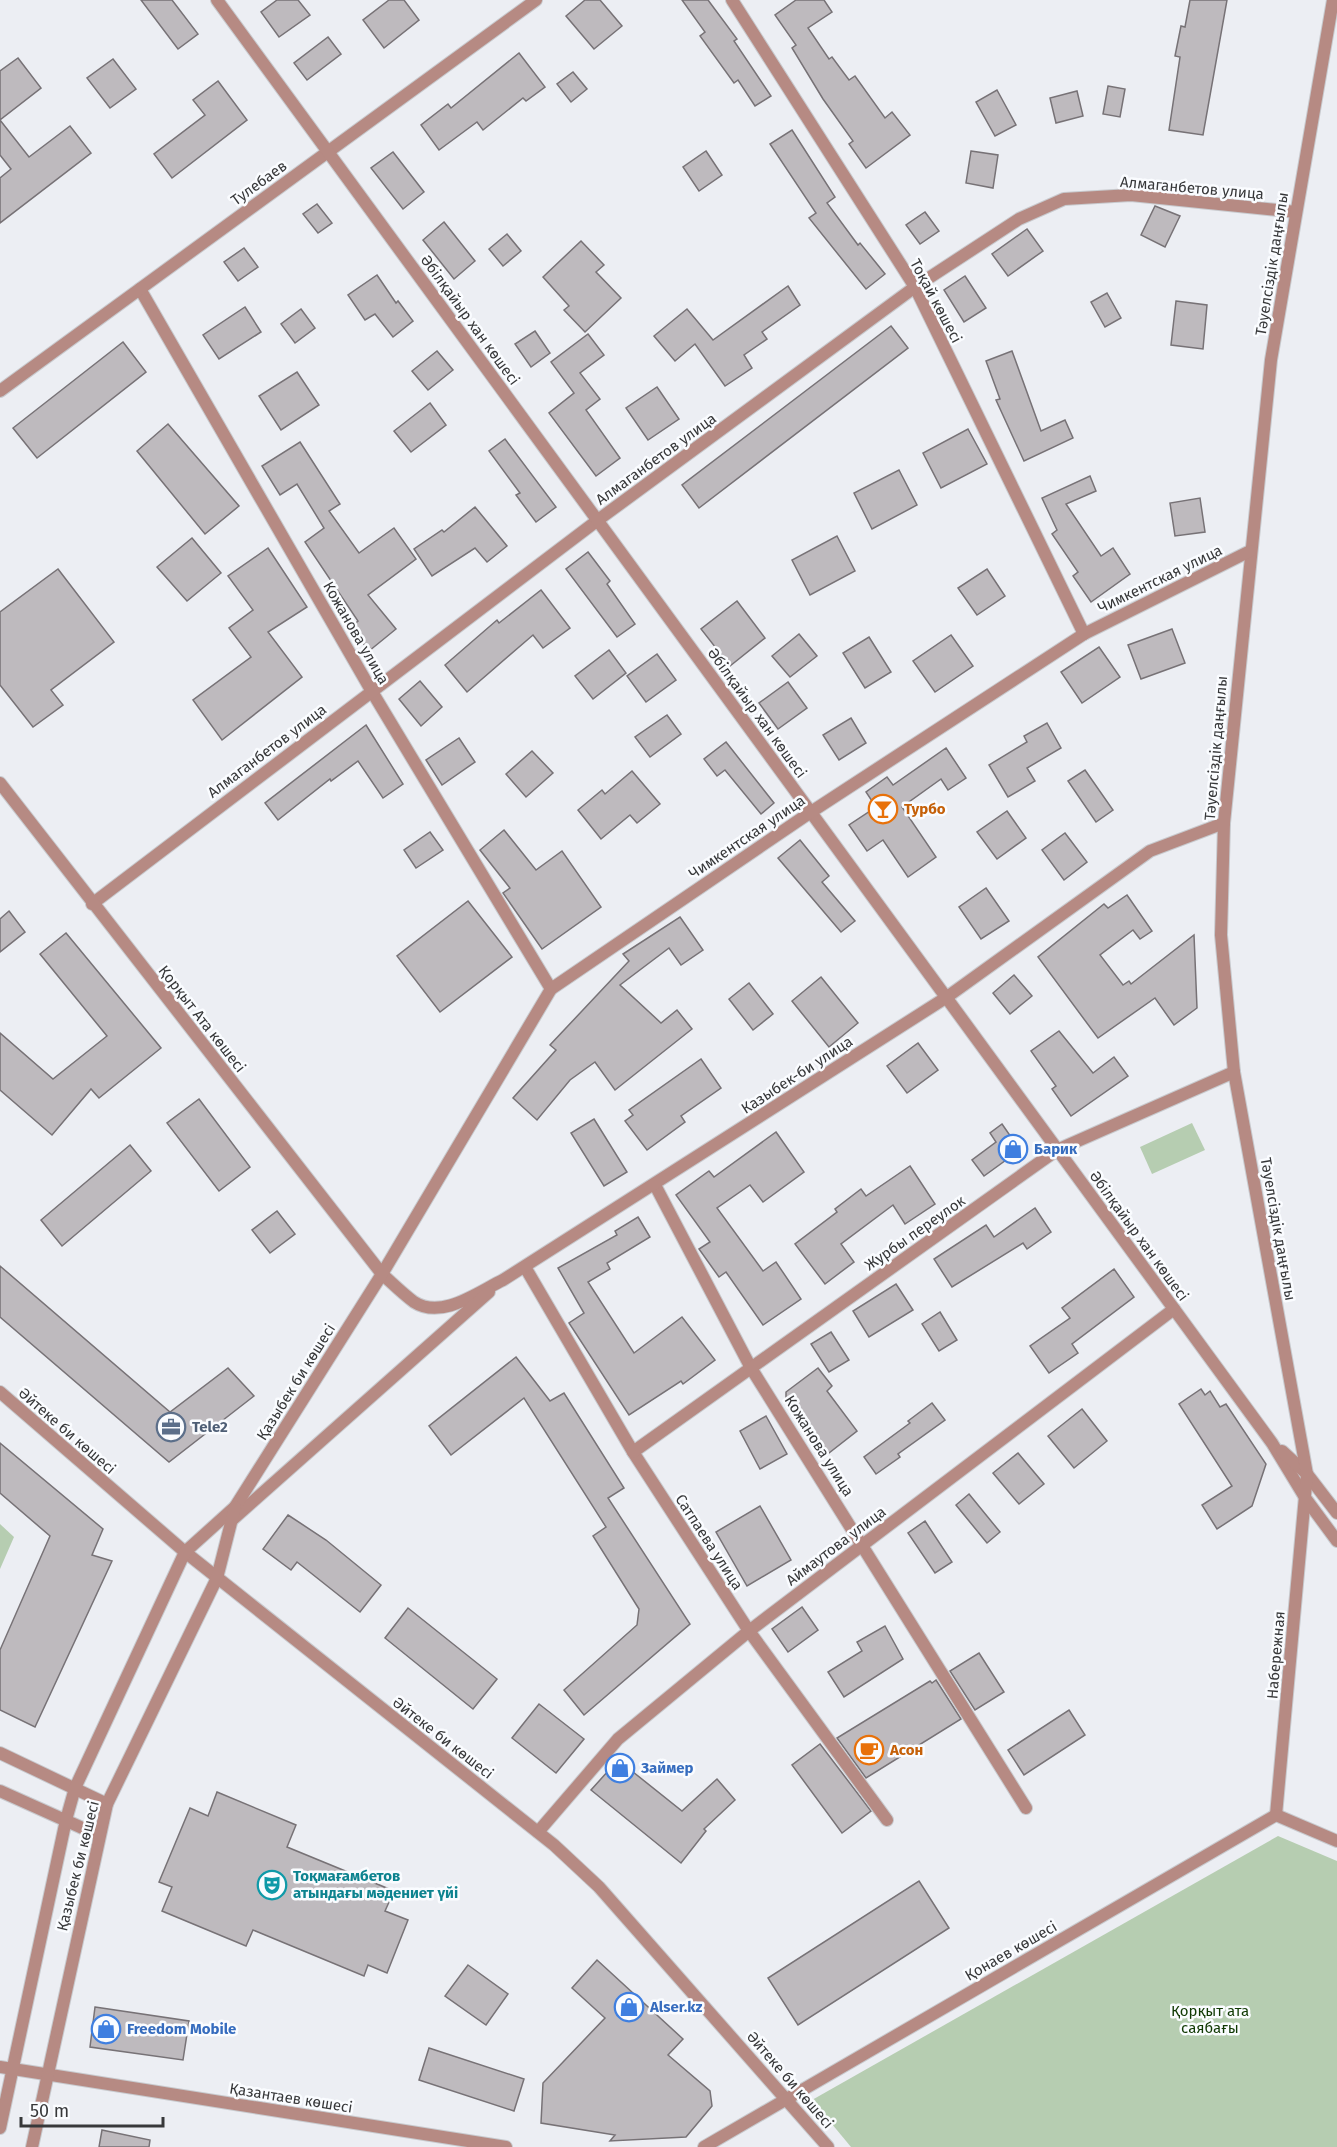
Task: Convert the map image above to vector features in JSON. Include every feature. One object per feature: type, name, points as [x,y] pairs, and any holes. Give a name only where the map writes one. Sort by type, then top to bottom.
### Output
[{"type":"street","name":"Әбілқайыр хан көшесі","points":[[217,0],[1272,1443]]},
{"type":"street","name":"Тулебаев","points":[[0,391],[537,0]]},
{"type":"street","name":"Тоқай көшесі","points":[[732,0],[915,287],[1084,634]]},
{"type":"street","name":"Тәуелсіздік даңғылы","points":[[1306,1499],[1307,1474],[1234,1072],[1221,935],[1224,823],[1271,360],[1333,0]]},
{"type":"street","name":"Алмаганбетов улица","points":[[92,903],[598,520],[915,287],[1019,219],[1064,199],[1131,195],[1296,212]]},
{"type":"street","name":"Кожанова улица","points":[[140,289],[371,690],[551,989]]},
{"type":"street","name":"Чимкентская улица","points":[[382,1274],[551,989],[811,812],[1084,634],[1250,551]]},
{"type":"street","name":"Қорқыт Ата көшесі","points":[[0,783],[382,1274]]},
{"type":"street","name":"Казыбек-би улица","points":[[382,1274],[416,1303],[434,1307],[451,1306],[503,1280],[947,997],[1150,850],[1224,823]]},
{"type":"street","name":"Журбы переулок","points":[[633,1452],[1057,1150],[1234,1072]]},
{"type":"street","name":"Кожанова улица","points":[[655,1185],[752,1368],[864,1544],[1026,1808]]},
{"type":"street","name":"Сатпаева улица","points":[[525,1267],[633,1452],[749,1631],[887,1820]]},
{"type":"street","name":"Қазыбек би көшесі","points":[[0,2128],[6,2068],[75,1788],[186,1552],[235,1507],[382,1274]]},
{"type":"street","points":[[232,1520],[503,1280]]},
{"type":"street","name":"Аймаутова улица","points":[[538,1832],[618,1739],[749,1631],[1174,1309]]},
{"type":"street","name":"Әйтеке би көшесі","points":[[0,1392],[217,1578],[538,1832],[599,1887],[828,2147]]},
{"type":"street","points":[[1272,1443],[1307,1474],[1337,1513]]},
{"type":"street","points":[[1272,1443],[1306,1499],[1337,1541]]},
{"type":"street","name":"Набережная","points":[[1276,1815],[1306,1499]]},
{"type":"street","name":"Қазыбек би көшесі","points":[[32,2147],[98,1835],[107,1804],[217,1578],[235,1507]]},
{"type":"street","points":[[0,1753],[107,1804]]},
{"type":"street","points":[[0,1791],[98,1835]]},
{"type":"street","points":[[1276,1815],[1337,1841]]},
{"type":"street","name":"Қонаев көшесі","points":[[704,2147],[1276,1815]]},
{"type":"street","name":"Қазантаев көшесі","points":[[6,2068],[506,2147]]},
{"type":"green space","points":[[1192,1123],[1205,1150],[1152,1174],[1140,1147]]},
{"type":"green space","points":[[0,1524],[14,1537],[0,1569]]},
{"type":"green space","name":"Қорқыт ата саябағы","points":[[1278,1836],[1337,1861],[1337,2147],[851,2147],[812,2100]]},
{"type":"building","points":[[141,0],[172,0],[198,34],[178,49]]},
{"type":"building","points":[[277,0],[298,0],[310,15],[279,37],[261,12]]},
{"type":"building","points":[[389,0],[404,0],[419,20],[384,48],[363,20]]},
{"type":"building","points":[[585,0],[600,0],[622,26],[594,49],[566,16]]},
{"type":"building","points":[[682,0],[708,0],[737,39],[734,41],[771,96],[755,106],[738,80],[734,83],[700,36],[705,32]]},
{"type":"building","points":[[796,0],[824,0],[832,12],[808,28],[829,59],[832,57],[849,80],[855,76],[885,118],[892,112],[910,135],[866,168],[849,144],[853,141],[823,99],[792,48],[796,45],[775,15]]},
{"type":"building","points":[[1190,0],[1227,0],[1203,135],[1169,130],[1180,57],[1175,56],[1181,26],[1185,27]]},
{"type":"building","points":[[328,37],[341,54],[307,80],[294,63]]},
{"type":"building","points":[[519,53],[545,87],[526,101],[523,98],[483,130],[477,122],[439,150],[421,125],[448,104],[451,108]]},
{"type":"building","points":[[18,58],[41,88],[0,120],[0,71]]},
{"type":"building","points":[[113,59],[136,89],[110,108],[87,78]]},
{"type":"building","points":[[573,72],[587,89],[571,102],[557,84]]},
{"type":"building","points":[[218,81],[247,120],[172,178],[154,154],[205,115],[193,100]]},
{"type":"building","points":[[1108,86],[1125,89],[1120,117],[1103,114]]},
{"type":"building","points":[[997,90],[1016,125],[995,136],[976,102]]},
{"type":"building","points":[[1077,91],[1083,116],[1056,123],[1050,98]]},
{"type":"building","points":[[0,120],[29,157],[70,126],[91,153],[0,223],[0,178],[11,169],[0,155]]},
{"type":"building","points":[[792,130],[835,197],[827,203],[858,245],[860,243],[885,274],[866,289],[809,218],[816,213],[770,144]]},
{"type":"building","points":[[706,151],[722,175],[699,191],[683,167]]},
{"type":"building","points":[[971,151],[998,155],[993,188],[966,183]]},
{"type":"building","points":[[393,152],[424,192],[403,209],[371,168]]},
{"type":"building","points":[[317,204],[332,223],[318,233],[303,214]]},
{"type":"building","points":[[1155,206],[1180,216],[1165,247],[1141,235]]},
{"type":"building","points":[[925,212],[939,231],[920,244],[906,225]]},
{"type":"building","points":[[444,222],[475,261],[454,279],[423,240]]},
{"type":"building","points":[[1027,229],[1043,251],[1008,276],[992,254]]},
{"type":"building","points":[[507,234],[521,251],[503,266],[489,249]]},
{"type":"building","points":[[581,241],[604,265],[596,272],[621,298],[585,332],[564,310],[569,306],[543,277]]},
{"type":"building","points":[[244,248],[258,267],[238,281],[224,262]]},
{"type":"building","points":[[377,275],[396,303],[398,301],[413,321],[393,337],[375,314],[365,320],[348,295]]},
{"type":"building","points":[[965,276],[986,308],[964,322],[944,290]]},
{"type":"building","points":[[788,286],[800,305],[762,332],[767,339],[744,355],[752,368],[725,386],[695,344],[675,361],[654,336],[687,309],[713,340]]},
{"type":"building","points":[[1107,293],[1121,318],[1105,327],[1091,302]]},
{"type":"building","points":[[1176,301],[1207,305],[1203,349],[1171,345]]},
{"type":"building","points":[[245,307],[261,332],[219,359],[203,335]]},
{"type":"building","points":[[301,309],[315,328],[295,343],[281,324]]},
{"type":"building","points":[[891,326],[908,348],[699,508],[682,485]]},
{"type":"building","points":[[535,331],[550,353],[531,367],[515,344]]},
{"type":"building","points":[[588,334],[604,355],[580,373],[600,399],[586,410],[620,458],[596,476],[549,413],[574,393],[551,362]]},
{"type":"building","points":[[123,342],[146,372],[37,458],[13,428]]},
{"type":"building","points":[[437,351],[453,370],[428,390],[412,371]]},
{"type":"building","points":[[1012,351],[1041,431],[1065,420],[1073,438],[1024,461],[996,400],[1000,399],[986,361]]},
{"type":"building","points":[[297,372],[319,405],[281,430],[259,396]]},
{"type":"building","points":[[657,387],[679,419],[648,440],[626,408]]},
{"type":"building","points":[[430,403],[446,425],[411,452],[394,431]]},
{"type":"building","points":[[168,424],[239,506],[205,534],[137,451]]},
{"type":"building","points":[[968,429],[987,464],[941,488],[923,453]]},
{"type":"building","points":[[505,439],[556,507],[536,522],[516,495],[520,493],[489,451]]},
{"type":"building","points":[[300,442],[340,504],[329,511],[359,553],[394,528],[416,559],[368,595],[396,629],[369,651],[351,627],[358,621],[305,542],[324,528],[297,484],[280,495],[262,466]]},
{"type":"building","points":[[899,470],[917,505],[872,529],[854,493]]},
{"type":"building","points":[[1090,476],[1096,491],[1066,504],[1101,556],[1113,548],[1130,574],[1091,602],[1073,576],[1078,572],[1052,534],[1057,530],[1042,498]]},
{"type":"building","points":[[1200,498],[1205,532],[1175,536],[1170,503]]},
{"type":"building","points":[[475,507],[507,546],[487,562],[475,548],[432,576],[414,549],[442,530],[444,532]]},
{"type":"building","points":[[837,536],[855,571],[810,595],[792,560]]},
{"type":"building","points":[[192,538],[221,573],[187,601],[157,567]]},
{"type":"building","points":[[268,548],[307,607],[268,632],[302,677],[222,740],[193,700],[251,657],[229,628],[253,610],[228,576]]},
{"type":"building","points":[[588,552],[610,581],[607,584],[635,624],[617,637],[566,569]]},
{"type":"building","points":[[58,569],[114,642],[51,690],[63,705],[33,727],[0,685],[0,612]]},
{"type":"building","points":[[987,569],[1005,596],[977,615],[958,588]]},
{"type":"building","points":[[541,590],[570,628],[543,648],[533,635],[467,692],[445,665],[497,620],[499,623]]},
{"type":"building","points":[[737,601],[765,638],[730,666],[701,629]]},
{"type":"building","points":[[1172,629],[1185,663],[1141,679],[1128,645]]},
{"type":"building","points":[[799,634],[817,656],[790,677],[772,656]]},
{"type":"building","points":[[951,635],[973,666],[935,692],[913,661]]},
{"type":"building","points":[[869,637],[891,672],[865,688],[843,653]]},
{"type":"building","points":[[1099,647],[1120,677],[1082,703],[1061,672]]},
{"type":"building","points":[[609,650],[626,673],[593,699],[575,676]]},
{"type":"building","points":[[657,654],[676,680],[646,702],[627,676]]},
{"type":"building","points":[[420,681],[442,707],[421,726],[399,699]]},
{"type":"building","points":[[788,682],[807,708],[778,729],[759,703]]},
{"type":"building","points":[[667,715],[681,734],[650,757],[635,737]]},
{"type":"building","points":[[851,718],[866,743],[839,760],[823,735]]},
{"type":"building","points":[[1047,723],[1061,748],[1027,768],[1035,781],[1008,797],[989,765],[1027,742],[1024,736]]},
{"type":"building","points":[[366,725],[403,784],[383,798],[358,761],[331,781],[330,779],[278,820],[265,803]]},
{"type":"building","points":[[459,738],[475,762],[442,785],[426,760]]},
{"type":"building","points":[[726,742],[774,803],[761,814],[725,770],[717,776],[704,759]]},
{"type":"building","points":[[946,748],[966,778],[948,790],[941,779],[902,807],[936,857],[908,877],[883,840],[867,851],[849,825],[876,807],[866,792],[887,777],[893,785]]},
{"type":"building","points":[[532,751],[553,773],[526,797],[506,774]]},
{"type":"building","points":[[1085,770],[1113,810],[1096,822],[1068,781]]},
{"type":"building","points":[[632,771],[660,804],[637,823],[630,815],[601,839],[578,810],[602,790],[605,794]]},
{"type":"building","points":[[1007,811],[1026,838],[997,859],[977,832]]},
{"type":"building","points":[[504,830],[536,870],[562,851],[601,907],[542,949],[503,893],[510,888],[480,850]]},
{"type":"building","points":[[430,832],[443,850],[416,868],[404,850]]},
{"type":"building","points":[[1065,833],[1087,862],[1064,880],[1042,850]]},
{"type":"building","points":[[800,840],[829,876],[822,882],[855,921],[841,932],[778,858]]},
{"type":"building","points":[[986,888],[1009,921],[981,939],[959,907]]},
{"type":"building","points":[[1127,895],[1152,931],[1140,939],[1133,930],[1100,955],[1123,985],[1129,981],[1131,984],[1194,935],[1197,1008],[1174,1025],[1155,998],[1098,1038],[1038,957],[1104,904],[1108,908]]},
{"type":"building","points":[[468,901],[512,957],[440,1012],[397,956]]},
{"type":"building","points":[[9,911],[25,932],[0,952],[0,919]]},
{"type":"building","points":[[680,917],[703,950],[681,965],[669,948],[620,985],[661,1023],[677,1010],[692,1029],[615,1090],[595,1062],[570,1080],[537,1120],[513,1098],[556,1050],[550,1045],[629,961],[623,954]]},
{"type":"building","points":[[66,933],[161,1048],[99,1098],[91,1089],[52,1135],[0,1090],[0,1033],[53,1079],[107,1036],[40,954]]},
{"type":"building","points":[[1014,975],[1032,996],[1010,1014],[993,993]]},
{"type":"building","points":[[821,977],[858,1023],[829,1047],[792,1001]]},
{"type":"building","points":[[749,983],[773,1014],[753,1030],[729,999]]},
{"type":"building","points":[[1059,1031],[1093,1073],[1114,1057],[1128,1076],[1071,1116],[1052,1089],[1056,1086],[1031,1051]]},
{"type":"building","points":[[918,1043],[938,1070],[907,1093],[887,1066]]},
{"type":"building","points":[[701,1059],[721,1088],[681,1116],[685,1122],[647,1150],[625,1121],[633,1115],[629,1110]]},
{"type":"building","points":[[199,1099],[250,1167],[219,1191],[167,1123]]},
{"type":"building","points":[[594,1119],[627,1172],[604,1186],[571,1133]]},
{"type":"building","points":[[1002,1124],[1020,1150],[984,1176],[972,1160],[996,1142],[990,1133]]},
{"type":"building","points":[[776,1132],[804,1172],[763,1202],[750,1185],[717,1208],[763,1271],[776,1262],[801,1299],[763,1325],[726,1272],[719,1277],[699,1249],[710,1242],[676,1195],[709,1171],[714,1177]]},
{"type":"building","points":[[130,1145],[151,1171],[62,1246],[41,1220]]},
{"type":"building","points":[[910,1166],[935,1204],[905,1224],[893,1205],[841,1244],[854,1262],[825,1284],[795,1244],[837,1212],[835,1209],[861,1189],[866,1196]]},
{"type":"building","points":[[1035,1208],[1051,1232],[1027,1249],[1023,1243],[952,1287],[934,1259],[986,1225],[994,1237]]},
{"type":"building","points":[[277,1211],[295,1234],[270,1253],[252,1230]]},
{"type":"building","points":[[638,1217],[650,1237],[607,1263],[610,1269],[588,1282],[634,1353],[682,1317],[715,1360],[683,1384],[681,1381],[629,1415],[569,1323],[584,1313],[558,1268],[617,1235],[615,1231]]},
{"type":"building","points":[[0,1266],[170,1412],[228,1368],[254,1396],[169,1462],[0,1317]]},
{"type":"building","points":[[1114,1269],[1134,1297],[1072,1344],[1078,1353],[1049,1373],[1030,1346],[1070,1318],[1062,1308]]},
{"type":"building","points":[[896,1284],[913,1310],[869,1337],[853,1311]]},
{"type":"building","points":[[940,1312],[957,1340],[939,1351],[922,1324]]},
{"type":"building","points":[[831,1332],[849,1360],[829,1372],[811,1344]]},
{"type":"building","points":[[516,1357],[550,1401],[564,1393],[624,1488],[608,1498],[690,1624],[584,1715],[564,1690],[637,1625],[639,1609],[593,1536],[606,1527],[524,1398],[451,1455],[429,1426]]},
{"type":"building","points":[[818,1368],[832,1386],[827,1391],[857,1431],[829,1453],[786,1398],[786,1392]]},
{"type":"building","points":[[1201,1389],[1205,1395],[1210,1391],[1220,1407],[1226,1404],[1266,1464],[1252,1506],[1217,1529],[1202,1505],[1232,1486],[1179,1404]]},
{"type":"building","points":[[932,1403],[945,1420],[898,1454],[900,1457],[876,1474],[864,1457],[910,1423],[908,1421]]},
{"type":"building","points":[[1082,1409],[1107,1441],[1074,1468],[1048,1436]]},
{"type":"building","points":[[766,1416],[787,1454],[760,1469],[740,1431]]},
{"type":"building","points":[[0,1443],[103,1529],[92,1555],[112,1561],[35,1727],[0,1710],[0,1650],[50,1536],[0,1493]]},
{"type":"building","points":[[1018,1453],[1044,1484],[1019,1504],[993,1473]]},
{"type":"building","points":[[969,1494],[1000,1532],[987,1543],[956,1505]]},
{"type":"building","points":[[760,1506],[791,1560],[747,1586],[716,1532]]},
{"type":"building","points":[[288,1515],[326,1540],[381,1585],[360,1612],[297,1562],[291,1570],[263,1549]]},
{"type":"building","points":[[925,1521],[952,1562],[935,1573],[908,1533]]},
{"type":"building","points":[[802,1607],[818,1630],[788,1652],[772,1629]]},
{"type":"building","points":[[408,1608],[497,1679],[473,1709],[385,1638]]},
{"type":"building","points":[[885,1626],[903,1659],[844,1697],[828,1672],[862,1651],[857,1642]]},
{"type":"building","points":[[979,1653],[1004,1692],[975,1710],[950,1671]]},
{"type":"building","points":[[936,1680],[961,1719],[866,1778],[837,1738],[930,1681],[932,1683]]},
{"type":"building","points":[[539,1704],[584,1739],[556,1773],[512,1738]]},
{"type":"building","points":[[1069,1710],[1085,1735],[1024,1775],[1008,1750]]},
{"type":"building","points":[[820,1744],[871,1811],[842,1833],[792,1765]]},
{"type":"building","points":[[618,1760],[682,1811],[717,1779],[735,1800],[704,1829],[706,1831],[681,1863],[591,1790]]},
{"type":"building","name":"Тоқмағамбетов атындағы мәдениет үйі","points":[[217,1792],[296,1825],[287,1847],[394,1891],[385,1911],[408,1920],[387,1973],[368,1965],[364,1976],[253,1930],[246,1946],[162,1911],[172,1887],[159,1882],[190,1808],[208,1816]]},
{"type":"building","points":[[919,1881],[949,1928],[798,2025],[768,1978]]},
{"type":"building","points":[[597,1960],[683,2039],[668,2055],[710,2091],[712,2106],[686,2137],[610,2141],[615,2135],[541,2123],[543,2083],[605,2018],[572,1988]]},
{"type":"building","points":[[468,1965],[508,1994],[486,2025],[445,1996]]},
{"type":"building","points":[[95,2007],[189,2021],[183,2060],[90,2047]]},
{"type":"building","points":[[429,2048],[524,2079],[514,2111],[419,2080]]},
{"type":"building","points":[[102,2130],[150,2140],[149,2147],[99,2147]]},
{"type":"place","name":"Турбо","points":[[883,809]]},
{"type":"place","name":"Барик","points":[[1013,1149]]},
{"type":"place","name":"Tele2","points":[[171,1427]]},
{"type":"place","name":"Асон","points":[[869,1750]]},
{"type":"place","name":"Займер","points":[[620,1768]]},
{"type":"place","name":"Тоқмағамбетов атындағы мәдениет үйі","points":[[272,1885]]},
{"type":"place","name":"Alser.kz","points":[[629,2007]]},
{"type":"place","name":"Freedom Mobile","points":[[106,2029]]}]
